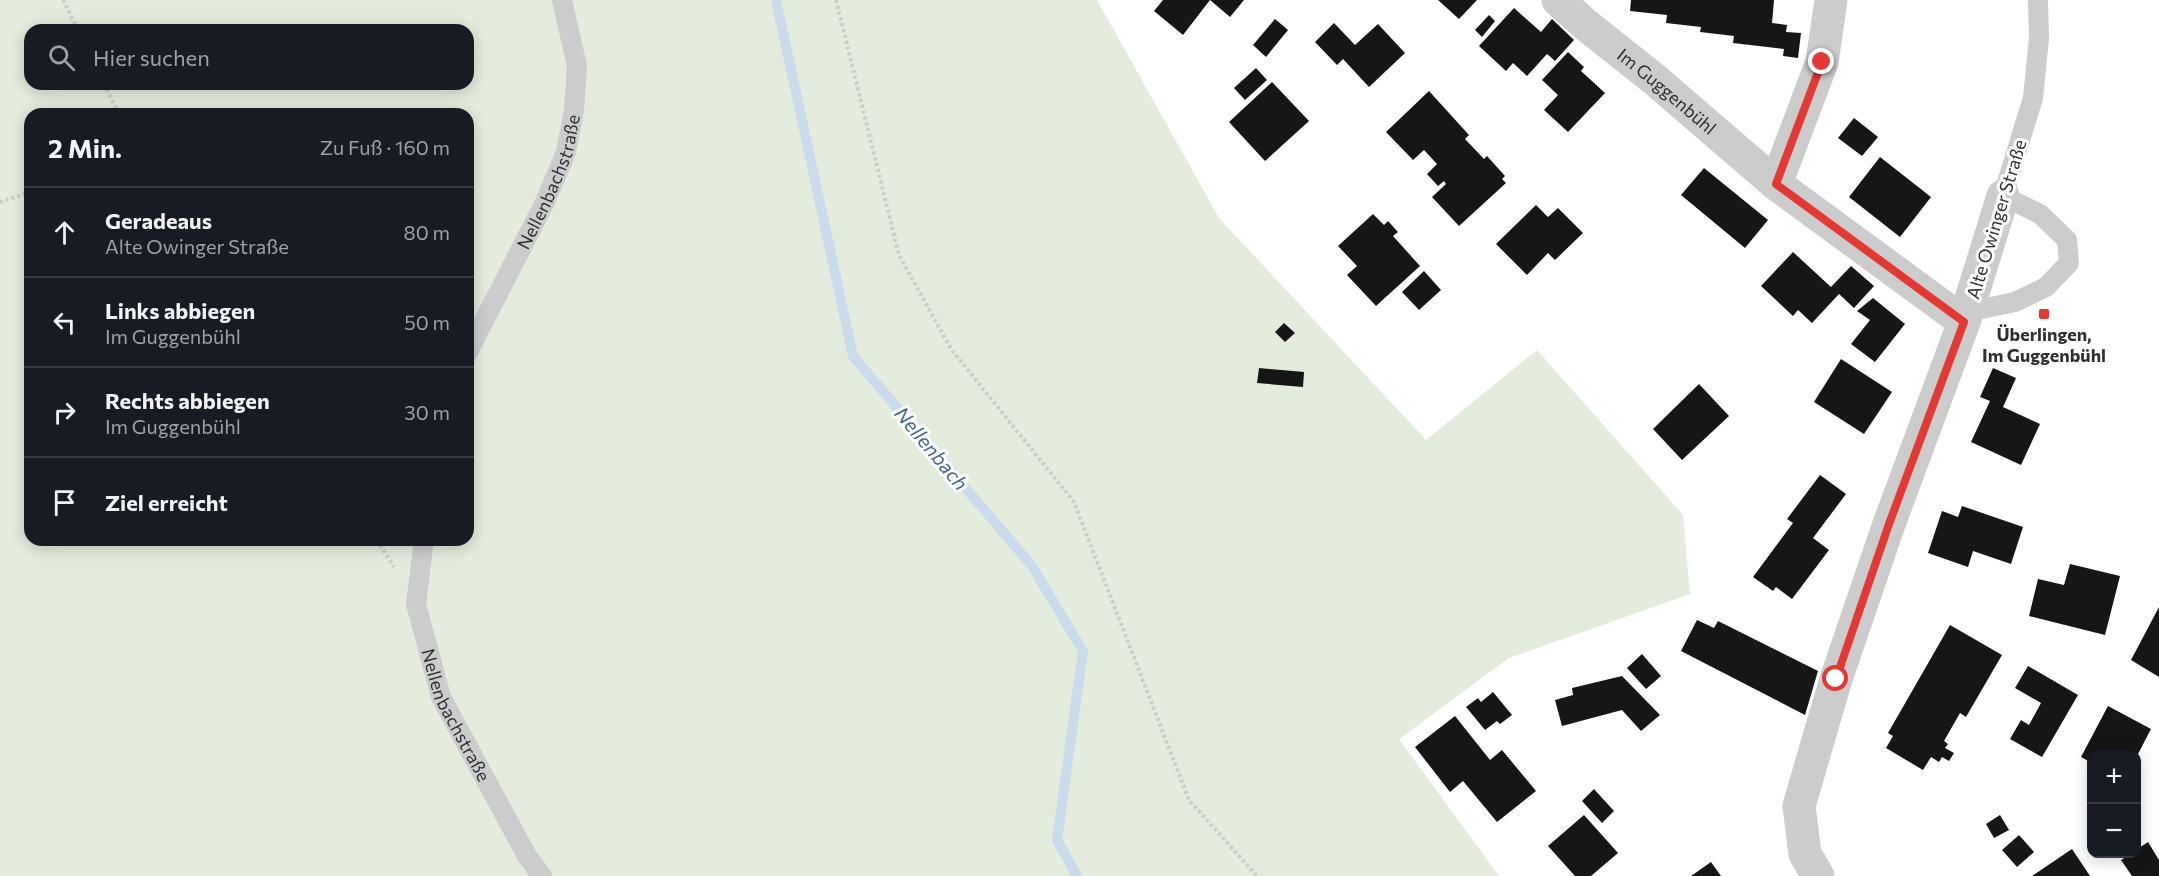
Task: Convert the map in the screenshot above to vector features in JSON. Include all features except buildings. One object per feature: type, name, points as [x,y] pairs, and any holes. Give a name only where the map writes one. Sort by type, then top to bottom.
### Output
[{"type":"street","name":"Im Guggenbühl","points":[[1558,0],[1586,26],[1654,79],[1776,184],[1965,317]]},
{"type":"street","points":[[1776,184],[1822,62],[1831,0]]},
{"type":"street","name":"Alte Owinger Straße","points":[[1818,876],[1805,854],[1799,806],[1836,679],[1889,524],[1965,317],[2003,196]]},
{"type":"lane","name":"Nellenbachstraße","points":[[474,340],[545,202],[566,152],[574,110],[577,66],[562,0]]},
{"type":"lane","name":"Alte Owinger Straße","points":[[2003,196],[2033,98],[2039,38],[2038,0]]},
{"type":"lane","points":[[1965,317],[2015,302],[2046,287],[2069,263],[2067,240],[2040,214],[2003,196]]},
{"type":"lane","name":"Nellenbachstraße","points":[[423,546],[416,604],[441,697],[527,856],[542,876]]},
{"type":"path","points":[[63,0],[75,24]]},
{"type":"path","points":[[836,0],[899,255],[951,350],[1074,502],[1189,800],[1257,876]]},
{"type":"path","points":[[107,90],[116,108]]},
{"type":"path","points":[[0,202],[24,194]]},
{"type":"green space","points":[[0,0],[1097,0],[1219,218],[1426,440],[1537,350],[1683,515],[1690,594],[1509,658],[1399,739],[1499,876],[0,876]]},
{"type":"waterway","name":"Nellenbach","points":[[776,0],[853,356],[1032,566],[1083,651],[1057,840],[1077,876]]},
{"type":"place","name":"Überlingen, Im Guggenbühl","points":[[2044,314]]},
{"type":"route","points":[[1822,62],[1776,184],[1964,322],[1889,524],[1836,679]]}]
